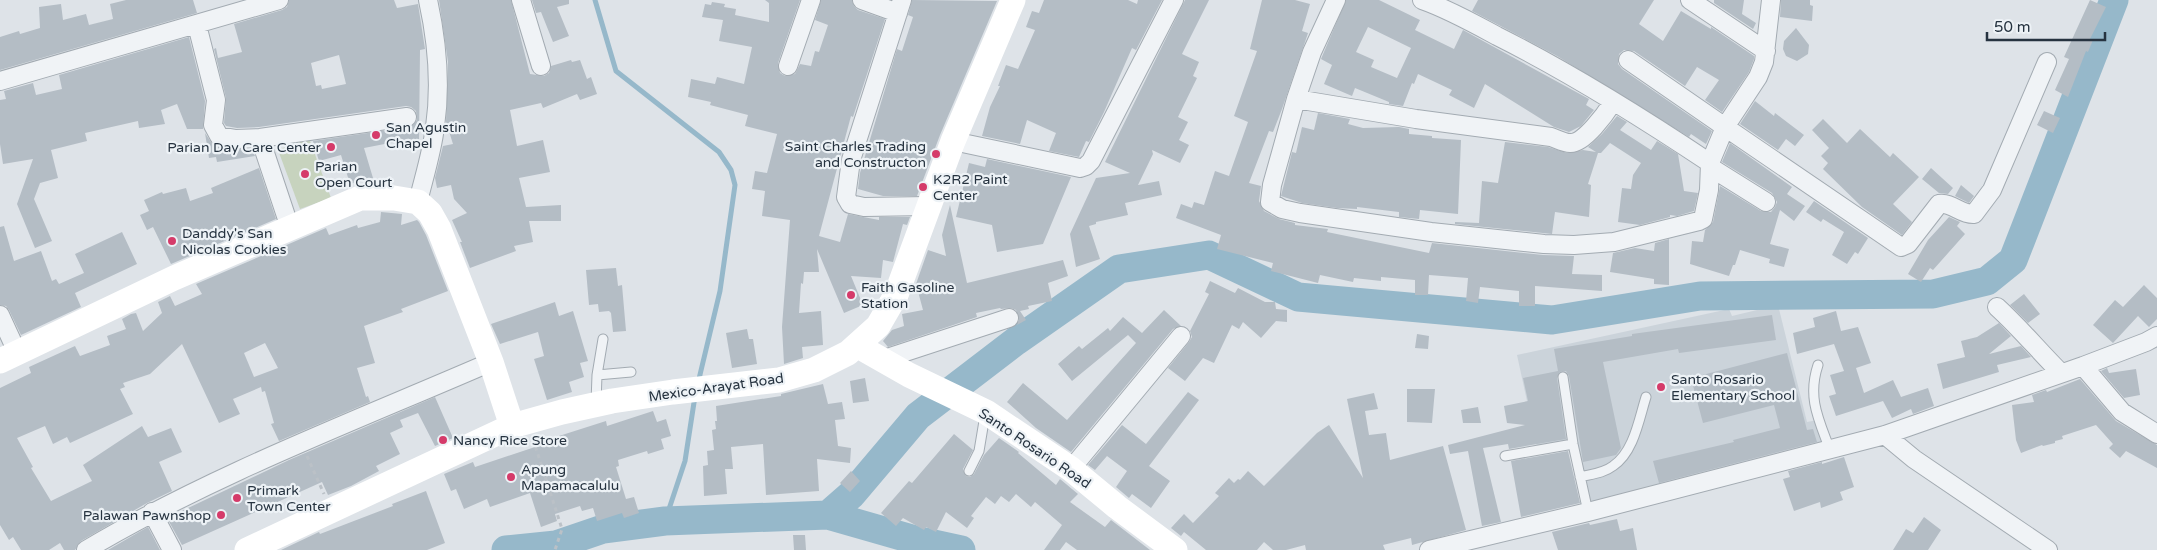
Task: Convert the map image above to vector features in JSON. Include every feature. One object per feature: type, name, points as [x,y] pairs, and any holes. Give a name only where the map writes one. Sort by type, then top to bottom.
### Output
[{"type":"main road","name":"Mexico-Arayat Road","points":[[247,550],[520,425],[596,404],[673,392],[780,380],[834,362],[858,346],[878,326],[896,295],[953,141],[1012,0]]},
{"type":"main road","points":[[9,356],[174,278],[360,198],[394,198],[418,202],[430,213],[439,229],[490,362],[520,425]]},
{"type":"main road","name":"Santo Rosario Road","points":[[858,346],[910,375],[986,412],[1071,469],[1117,507],[1176,550]]},
{"type":"street","points":[[0,81],[279,0]]},
{"type":"street","points":[[418,202],[435,127],[437,90],[435,35],[428,0]]},
{"type":"street","points":[[521,0],[541,66]]},
{"type":"street","points":[[788,66],[811,0]]},
{"type":"street","points":[[862,0],[900,6],[851,160],[846,197],[850,204],[864,207],[928,206]]},
{"type":"street","points":[[953,141],[1080,168],[1086,166],[1091,161],[1174,0]]},
{"type":"street","points":[[1336,0],[1312,52],[1296,99],[1272,185],[1270,202],[1282,209],[1309,215],[1431,232],[1544,244],[1574,245],[1614,242],[1689,225],[1703,219],[1709,190],[1710,165],[1725,128],[1758,77],[1766,51],[1771,0]]},
{"type":"street","points":[[1422,0],[1440,3],[1531,53],[1613,102],[1766,202]]},
{"type":"street","points":[[1690,0],[1766,51]]},
{"type":"street","points":[[197,25],[216,100],[213,125],[219,136],[236,139],[260,138],[407,117]]},
{"type":"street","points":[[1628,60],[1725,128],[1901,246],[1905,246],[1939,204],[1945,203],[1969,214],[1974,214],[1984,204],[1992,190],[2047,62]]},
{"type":"street","points":[[1296,99],[1416,119],[1551,137],[1571,143],[1581,141],[1601,119],[1613,102]]},
{"type":"street","points":[[260,138],[290,228]]},
{"type":"street","points":[[1997,307],[2024,332],[2036,348],[2061,373]]},
{"type":"street","points":[[0,315],[9,356]]},
{"type":"street","points":[[881,360],[1009,318]]},
{"type":"street","points":[[1071,469],[1181,336]]},
{"type":"street","points":[[1430,550],[1494,542],[1588,512],[1885,435],[2083,366],[2157,336]]},
{"type":"street","points":[[86,550],[152,512],[490,362]]},
{"type":"street","points":[[2083,366],[2122,412],[2157,434]]},
{"type":"street","points":[[1885,435],[1914,459],[2048,550]]},
{"type":"street","points":[[152,512],[172,550]]},
{"type":"lane","points":[[596,404],[596,375],[603,339]]},
{"type":"lane","points":[[1818,365],[1813,379],[1815,412],[1830,450]]},
{"type":"lane","points":[[596,375],[631,372]]},
{"type":"lane","points":[[1563,377],[1573,444],[1588,512]]},
{"type":"lane","points":[[1580,477],[1601,472],[1614,466],[1624,455],[1634,437],[1646,397]]},
{"type":"lane","points":[[969,471],[980,451],[986,412]]},
{"type":"lane","points":[[1505,456],[1573,444]]},
{"type":"path","points":[[520,425],[562,528],[555,550]]},
{"type":"path","points":[[302,444],[332,510]]},
{"type":"shaded area","name":"Santo Rosario Elementary School","points":[[1778,305],[1807,422],[1818,420],[1825,449],[1589,509],[1571,445],[1538,452],[1517,355],[1729,309],[1732,316]]},
{"type":"green space","name":"Parian Open Court","points":[[309,138],[331,198],[300,209],[278,150]]},
{"type":"building","points":[[126,0],[193,0],[197,13],[0,70],[0,37],[19,31],[20,34],[40,28],[39,7],[61,4],[63,20],[86,14],[89,25],[113,19],[110,4]]},
{"type":"building","points":[[289,0],[394,0],[397,8],[418,4],[425,49],[420,50],[419,141],[400,141],[364,148],[373,178],[350,184],[341,155],[319,161],[313,141],[409,127],[417,120],[416,111],[411,107],[406,106],[259,127],[237,128],[226,126],[224,123],[226,98],[214,49],[216,48],[218,58],[242,52],[234,24],[287,7]],"holes":[[[339,55],[346,84],[322,89],[321,85],[316,86],[311,63]]]},
{"type":"building","points":[[439,0],[511,0],[530,74],[544,76],[549,73],[551,66],[571,60],[572,62],[580,60],[587,79],[591,77],[597,94],[580,100],[577,94],[543,108],[541,103],[510,110],[517,146],[543,140],[550,172],[519,178],[526,207],[561,205],[561,221],[529,221],[533,242],[514,246],[516,251],[470,268],[460,242],[462,242],[452,220],[467,213],[454,199],[451,185],[437,188],[435,178],[443,146],[453,144],[446,122],[448,62]]},
{"type":"building","points":[[532,0],[569,0],[569,4],[557,7],[569,36],[553,42],[541,12],[536,13]]},
{"type":"building","points":[[765,0],[800,0],[778,63],[780,73],[785,76],[795,74],[800,64],[811,66],[815,51],[819,52],[828,25],[815,20],[821,0],[852,0],[858,10],[885,19],[853,117],[851,116],[819,236],[840,242],[848,214],[879,220],[879,217],[910,217],[907,225],[903,224],[893,262],[883,260],[881,278],[851,276],[863,305],[844,313],[817,249],[819,272],[804,272],[803,284],[801,283],[799,313],[821,311],[823,345],[802,347],[803,358],[784,364],[782,327],[790,220],[762,216],[765,191],[752,189],[755,171],[767,173],[777,134],[745,126],[748,115],[710,105],[711,102],[688,97],[691,79],[715,84],[717,77],[744,84],[752,47],[719,41],[723,20],[702,17],[705,4],[711,5],[712,2],[725,4],[724,7],[736,9],[735,15],[769,22],[769,3]]},
{"type":"building","points":[[912,0],[997,1],[940,135],[917,196],[883,196],[858,189],[860,173],[897,49],[902,51],[913,17],[908,15]]},
{"type":"building","points":[[1044,0],[1128,0],[1137,4],[1138,0],[1162,0],[1136,50],[1132,48],[1104,112],[1089,142],[1086,141],[1079,157],[1049,151],[1056,133],[1027,120],[1020,144],[982,136],[990,107],[1000,86],[998,86],[1006,65],[1018,69],[1035,30],[1026,27],[1032,11],[1039,13]]},
{"type":"building","points":[[1185,0],[1209,0],[1182,54],[1199,62],[1193,76],[1197,78],[1178,117],[1188,122],[1179,140],[1189,145],[1180,163],[1152,150],[1153,154],[1138,185],[1159,181],[1162,195],[1125,203],[1128,215],[1096,222],[1096,224],[1089,226],[1100,259],[1076,267],[1070,234],[1096,178],[1130,173],[1105,162]]},
{"type":"building","points":[[1262,0],[1295,0],[1310,4],[1302,31],[1308,33],[1305,42],[1273,132],[1269,131],[1249,183],[1261,186],[1259,201],[1264,211],[1279,219],[1295,223],[1295,225],[1328,229],[1327,232],[1429,253],[1432,243],[1543,255],[1574,256],[1572,274],[1602,275],[1602,291],[1535,286],[1535,306],[1519,306],[1519,291],[1480,287],[1478,303],[1466,301],[1468,278],[1429,275],[1428,295],[1415,295],[1415,280],[1381,277],[1381,281],[1354,278],[1353,282],[1320,275],[1318,283],[1271,271],[1273,263],[1217,249],[1221,235],[1176,218],[1181,204],[1192,208],[1194,202],[1204,205],[1215,171],[1229,176],[1248,122],[1234,116],[1257,51],[1250,49]]},
{"type":"building","points":[[1346,0],[1379,0],[1420,20],[1415,30],[1454,49],[1463,30],[1589,99],[1586,105],[1594,110],[1581,126],[1569,132],[1554,127],[1485,84],[1474,108],[1449,95],[1452,90],[1418,74],[1414,84],[1412,83],[1403,106],[1389,104],[1389,102],[1355,88],[1352,96],[1324,84],[1332,65],[1321,59]],"holes":[[[1368,27],[1411,48],[1397,78],[1371,67],[1374,60],[1356,52]]]},
{"type":"building","points":[[1478,0],[1654,0],[1639,24],[1663,41],[1681,11],[1711,29],[1711,27],[1754,56],[1754,59],[1749,72],[1722,112],[1705,100],[1719,80],[1697,67],[1685,86],[1634,51],[1624,50],[1619,54],[1618,64],[1622,69],[1712,131],[1706,144],[1691,134],[1689,137],[1557,56],[1472,11]]},
{"type":"building","points":[[1714,0],[1744,0],[1742,14],[1756,23],[1753,29],[1714,3]]},
{"type":"building","points":[[1781,0],[1810,0],[1810,5],[1813,6],[1812,21],[1780,17]]},
{"type":"building","points":[[2090,0],[2106,7],[2090,39],[2093,40],[2088,52],[2086,51],[2068,97],[2055,90],[2069,59],[2064,57]]},
{"type":"building","points":[[1796,28],[1809,45],[1808,54],[1797,61],[1786,56],[1783,49],[1784,41]]},
{"type":"building","points":[[189,37],[205,101],[203,129],[187,129],[177,104],[161,110],[165,124],[139,128],[138,121],[85,133],[87,141],[51,150],[58,178],[40,183],[34,199],[52,241],[35,248],[17,204],[33,159],[3,164],[0,144],[0,100],[6,99],[4,91],[33,83],[36,95],[62,89],[59,75]]},
{"type":"building","points":[[1755,101],[1774,116],[1775,113],[1804,135],[1795,146],[1786,139],[1778,150],[1740,124]]},
{"type":"building","points":[[2044,111],[2060,118],[2053,133],[2037,125]]},
{"type":"building","points":[[1318,113],[1350,119],[1348,124],[1363,128],[1399,127],[1409,129],[1409,134],[1461,140],[1458,214],[1420,210],[1419,219],[1399,217],[1399,212],[1357,207],[1357,209],[1337,208],[1302,203],[1281,196],[1292,152],[1296,153],[1302,127],[1314,130]]},
{"type":"building","points":[[1617,116],[1627,122],[1620,130],[1651,150],[1657,141],[1678,154],[1684,191],[1698,193],[1694,211],[1677,216],[1670,215],[1670,217],[1640,225],[1618,222],[1622,188],[1631,189],[1633,175],[1641,163],[1610,143],[1601,153],[1598,153],[1588,184],[1591,185],[1589,217],[1555,212],[1552,234],[1455,224],[1455,222],[1479,223],[1482,181],[1498,183],[1505,142],[1548,147],[1567,153],[1583,150],[1596,152],[1588,147]]},
{"type":"building","points":[[1823,119],[1847,143],[1860,129],[1890,157],[1893,153],[1919,177],[1893,204],[1912,222],[1902,235],[1862,207],[1823,169],[1828,163],[1821,156],[1829,148],[1812,130]]},
{"type":"building","points":[[205,133],[213,145],[234,149],[252,149],[255,156],[217,162],[216,157],[209,158]]},
{"type":"building","points":[[1730,143],[1792,187],[1787,194],[1805,206],[1794,221],[1780,210],[1770,244],[1789,249],[1784,267],[1769,263],[1770,259],[1740,250],[1729,276],[1690,264],[1692,241],[1703,242],[1705,230],[1713,222],[1720,186],[1761,211],[1771,212],[1777,202],[1772,193],[1722,162]]},
{"type":"building","points":[[987,159],[1071,177],[1043,244],[997,252],[992,225],[956,217],[969,163],[985,167]]},
{"type":"building","points":[[259,168],[276,219],[171,264],[153,227],[147,230],[140,215],[149,211],[144,200],[162,192],[163,194],[186,188],[190,201],[213,193],[211,188]]},
{"type":"building","points":[[1931,168],[1953,188],[1948,194],[1939,193],[1922,179]]},
{"type":"building","points":[[1961,185],[1974,196],[1969,203],[1955,196]]},
{"type":"building","points":[[1814,201],[1868,238],[1858,254],[1855,252],[1847,264],[1832,255],[1844,232],[1823,219],[1821,222],[1806,212]]},
{"type":"building","points":[[950,205],[967,283],[1063,260],[1068,276],[1048,283],[1052,301],[1028,306],[1029,309],[1020,311],[1026,320],[1017,325],[1019,320],[1016,310],[1000,308],[976,313],[977,317],[888,347],[883,341],[892,330],[904,326],[902,314],[923,310],[916,284],[928,250],[946,256],[942,235]]},
{"type":"building","points":[[381,212],[402,214],[401,225],[417,220],[419,222],[448,291],[401,309],[403,312],[364,326],[375,363],[357,368],[366,397],[368,396],[370,402],[279,441],[271,424],[274,423],[265,391],[262,392],[261,387],[233,399],[240,414],[219,423],[182,344],[150,374],[123,383],[125,387],[120,389],[133,414],[70,443],[67,437],[53,444],[45,426],[17,438],[33,467],[31,468],[51,501],[92,481],[83,465],[142,426],[148,437],[171,428],[182,452],[159,462],[172,491],[147,503],[81,541],[75,550],[64,550],[60,543],[49,550],[21,550],[13,537],[9,540],[0,525],[0,388],[31,373],[29,367],[75,346],[80,356],[110,345],[107,336],[126,329],[122,319],[131,314],[136,313],[143,331],[162,313],[158,302],[170,296],[175,306],[202,294],[196,284],[326,228],[329,235],[357,225],[358,228],[380,222]],"holes":[[[265,343],[278,368],[254,377],[244,353]]]},
{"type":"building","points":[[1949,217],[1960,222],[1957,226],[1965,234],[1933,270],[1930,268],[1921,282],[1908,274],[1928,240]]},
{"type":"building","points":[[4,226],[14,261],[41,251],[52,281],[56,279],[59,284],[84,273],[75,254],[122,232],[137,264],[75,293],[81,307],[21,335],[9,310],[6,306],[0,305],[0,227]]},
{"type":"building","points":[[1669,239],[1669,285],[1654,284],[1654,279],[1610,272],[1613,253],[1635,248],[1654,251],[1655,243]]},
{"type":"building","points":[[616,268],[618,286],[622,285],[626,331],[613,332],[611,313],[609,311],[599,312],[598,304],[589,305],[586,270]]},
{"type":"building","points":[[1210,281],[1235,293],[1238,288],[1265,302],[1275,302],[1276,309],[1287,310],[1287,322],[1276,321],[1261,338],[1243,322],[1239,329],[1232,325],[1214,363],[1203,358],[1185,381],[1168,368],[1192,337],[1190,331],[1209,294],[1205,292]]},
{"type":"building","points":[[2144,285],[2157,298],[2157,319],[2149,327],[2138,316],[2113,343],[2093,325],[2115,300],[2123,307]]},
{"type":"building","points":[[2024,294],[2040,314],[2028,323],[2010,305]]},
{"type":"building","points":[[555,302],[559,316],[573,311],[588,361],[580,363],[584,377],[569,382],[572,392],[547,400],[534,359],[544,356],[538,332],[500,344],[491,324]]},
{"type":"building","points":[[1164,310],[1181,326],[1173,329],[1071,452],[1036,428],[1007,402],[1023,383],[1067,420],[1136,343],[1128,335],[1072,381],[1058,364],[1079,346],[1082,349],[1108,328],[1110,331],[1123,317],[1142,333]]},
{"type":"building","points":[[1836,311],[1841,331],[1858,327],[1871,363],[1856,368],[1864,393],[1893,380],[1901,397],[1928,388],[1934,406],[1913,414],[1911,409],[1892,418],[1883,401],[1836,416],[1829,396],[1836,394],[1830,375],[1844,371],[1834,344],[1797,354],[1793,333],[1815,327],[1813,318]]},
{"type":"building","points":[[1772,315],[1776,340],[1679,353],[1678,349],[1603,362],[1621,448],[1616,455],[1583,462],[1569,376],[1566,371],[1560,372],[1557,378],[1566,439],[1509,449],[1508,444],[1483,448],[1501,522],[1482,526],[1468,451],[1450,454],[1448,445],[1525,425],[1507,423],[1504,406],[1528,401],[1523,378],[1558,371],[1554,349],[1632,336],[1632,334]]},
{"type":"building","points":[[1999,323],[2011,336],[1989,354],[2021,346],[2031,357],[1997,365],[1999,372],[1943,389],[1937,364],[1965,357],[1961,341],[1977,337]]},
{"type":"building","points":[[747,329],[749,339],[753,339],[757,364],[732,368],[726,333]]},
{"type":"building","points":[[1417,334],[1429,336],[1428,349],[1415,348]]},
{"type":"building","points":[[1787,353],[1807,430],[1813,429],[1817,442],[1659,483],[1653,461],[1734,442],[1733,440],[1780,428],[1774,405],[1703,423],[1691,378]]},
{"type":"building","points":[[2107,368],[2109,373],[2136,369],[2140,395],[2124,398],[2101,371]]},
{"type":"building","points":[[865,378],[869,401],[853,403],[850,381]]},
{"type":"building","points":[[2080,379],[2116,421],[2157,445],[2157,468],[2126,451],[2120,458],[2109,448],[2113,444],[2096,425],[2062,436],[2063,439],[2055,441],[2055,443],[2042,445],[2021,453],[2016,440],[2012,405],[2034,402],[2032,395],[2046,390],[2047,392]]},
{"type":"building","points":[[823,384],[828,404],[842,402],[845,419],[835,420],[838,446],[851,448],[850,463],[817,459],[819,491],[766,495],[763,444],[731,447],[733,469],[725,469],[727,494],[704,496],[703,466],[708,465],[707,451],[714,450],[712,430],[716,429],[716,406],[781,396],[781,394]]},
{"type":"building","points":[[1407,389],[1435,389],[1432,423],[1407,422]]},
{"type":"building","points":[[1188,392],[1199,400],[1149,466],[1170,481],[1151,508],[1132,494],[1129,498],[1116,487],[1127,471],[1107,456],[1095,470],[1088,465],[1122,425],[1146,444]]},
{"type":"building","points":[[1374,393],[1378,409],[1365,411],[1369,435],[1386,433],[1390,460],[1443,446],[1466,530],[1412,545],[1411,538],[1383,545],[1385,550],[1306,550],[1305,545],[1286,550],[1273,550],[1264,542],[1257,550],[1206,550],[1184,532],[1181,536],[1171,528],[1184,514],[1193,523],[1219,496],[1215,493],[1229,478],[1234,483],[1238,479],[1240,480],[1248,471],[1264,486],[1317,433],[1329,425],[1363,478],[1347,399]]},
{"type":"building","points":[[435,397],[453,438],[435,446],[418,413],[400,420],[403,427],[390,433],[400,454],[376,466],[379,471],[351,486],[328,495],[322,482],[182,545],[167,518],[289,460]]},
{"type":"building","points":[[1478,407],[1481,423],[1463,423],[1461,410]]},
{"type":"building","points":[[653,411],[657,422],[666,419],[671,436],[661,439],[664,449],[648,454],[647,451],[618,460],[619,466],[616,467],[626,499],[634,497],[639,513],[624,518],[622,513],[597,521],[593,508],[582,511],[580,506],[555,514],[557,521],[541,527],[530,493],[490,507],[487,499],[464,509],[456,489],[451,491],[444,474],[473,462],[475,467],[538,446],[537,443],[606,421],[607,426]]},
{"type":"building","points":[[954,434],[973,450],[963,469],[966,476],[970,477],[974,474],[984,455],[999,438],[1019,452],[1056,485],[1060,479],[1078,494],[1070,502],[1105,527],[1111,520],[1150,550],[1077,550],[1066,542],[1060,550],[1044,550],[1062,525],[1035,502],[1031,507],[1016,494],[1009,502],[1001,496],[995,504],[986,497],[971,516],[974,518],[967,528],[946,512],[936,532],[926,527],[924,530],[903,518],[896,526],[881,513],[909,481],[912,483]]},
{"type":"building","points":[[1568,451],[1580,503],[1521,517],[1511,461]]},
{"type":"building","points":[[1844,457],[1854,487],[1840,492],[1843,500],[1821,508],[1820,502],[1794,511],[1783,479],[1790,477],[1788,471]]},
{"type":"building","points":[[851,471],[860,481],[850,492],[840,483]]},
{"type":"building","points":[[426,491],[445,543],[427,550],[281,550],[319,532],[320,534]]},
{"type":"building","points":[[1924,517],[1941,530],[1928,550],[1893,550],[1906,529],[1913,533]]},
{"type":"building","points":[[1617,519],[1620,531],[1633,528],[1637,550],[1558,550],[1552,532],[1589,523],[1590,525]]},
{"type":"building","points":[[148,527],[160,550],[108,550],[139,532]]},
{"type":"building","points":[[793,535],[805,535],[806,550],[794,550]]},
{"type":"waterway","points":[[595,0],[616,71],[719,152],[731,170],[735,185],[720,291],[698,383]]},
{"type":"waterway","points":[[828,515],[852,494],[918,416],[1016,341],[1119,269],[1209,255],[1298,297],[1552,320],[1700,296],[1933,294],[1987,281],[2013,260],[2114,0]]},
{"type":"waterway","points":[[665,521],[685,461],[695,396]]},
{"type":"waterway","points":[[506,550],[556,545],[603,529],[665,521],[828,515],[915,540],[961,550]]},
{"type":"place","name":"San Agustin Chapel","points":[[376,135]]},
{"type":"place","name":"Parian Day Care Center","points":[[331,147]]},
{"type":"place","name":"Saint Charles Trading and Constructon","points":[[936,154]]},
{"type":"place","name":"Parian Open Court","points":[[305,174]]},
{"type":"place","name":"K2R2 Paint Center","points":[[923,187]]},
{"type":"place","name":"Danddy's San Nicolas Cookies","points":[[172,241]]},
{"type":"place","name":"Faith Gasoline Station","points":[[851,295]]},
{"type":"place","name":"Santo Rosario Elementary School","points":[[1661,387]]},
{"type":"place","name":"Nancy Rice Store","points":[[443,440]]},
{"type":"place","name":"Apung Mapamacalulu","points":[[511,477]]},
{"type":"place","name":"Primark Town Center","points":[[237,498]]},
{"type":"place","name":"Palawan Pawnshop","points":[[221,515]]}]
